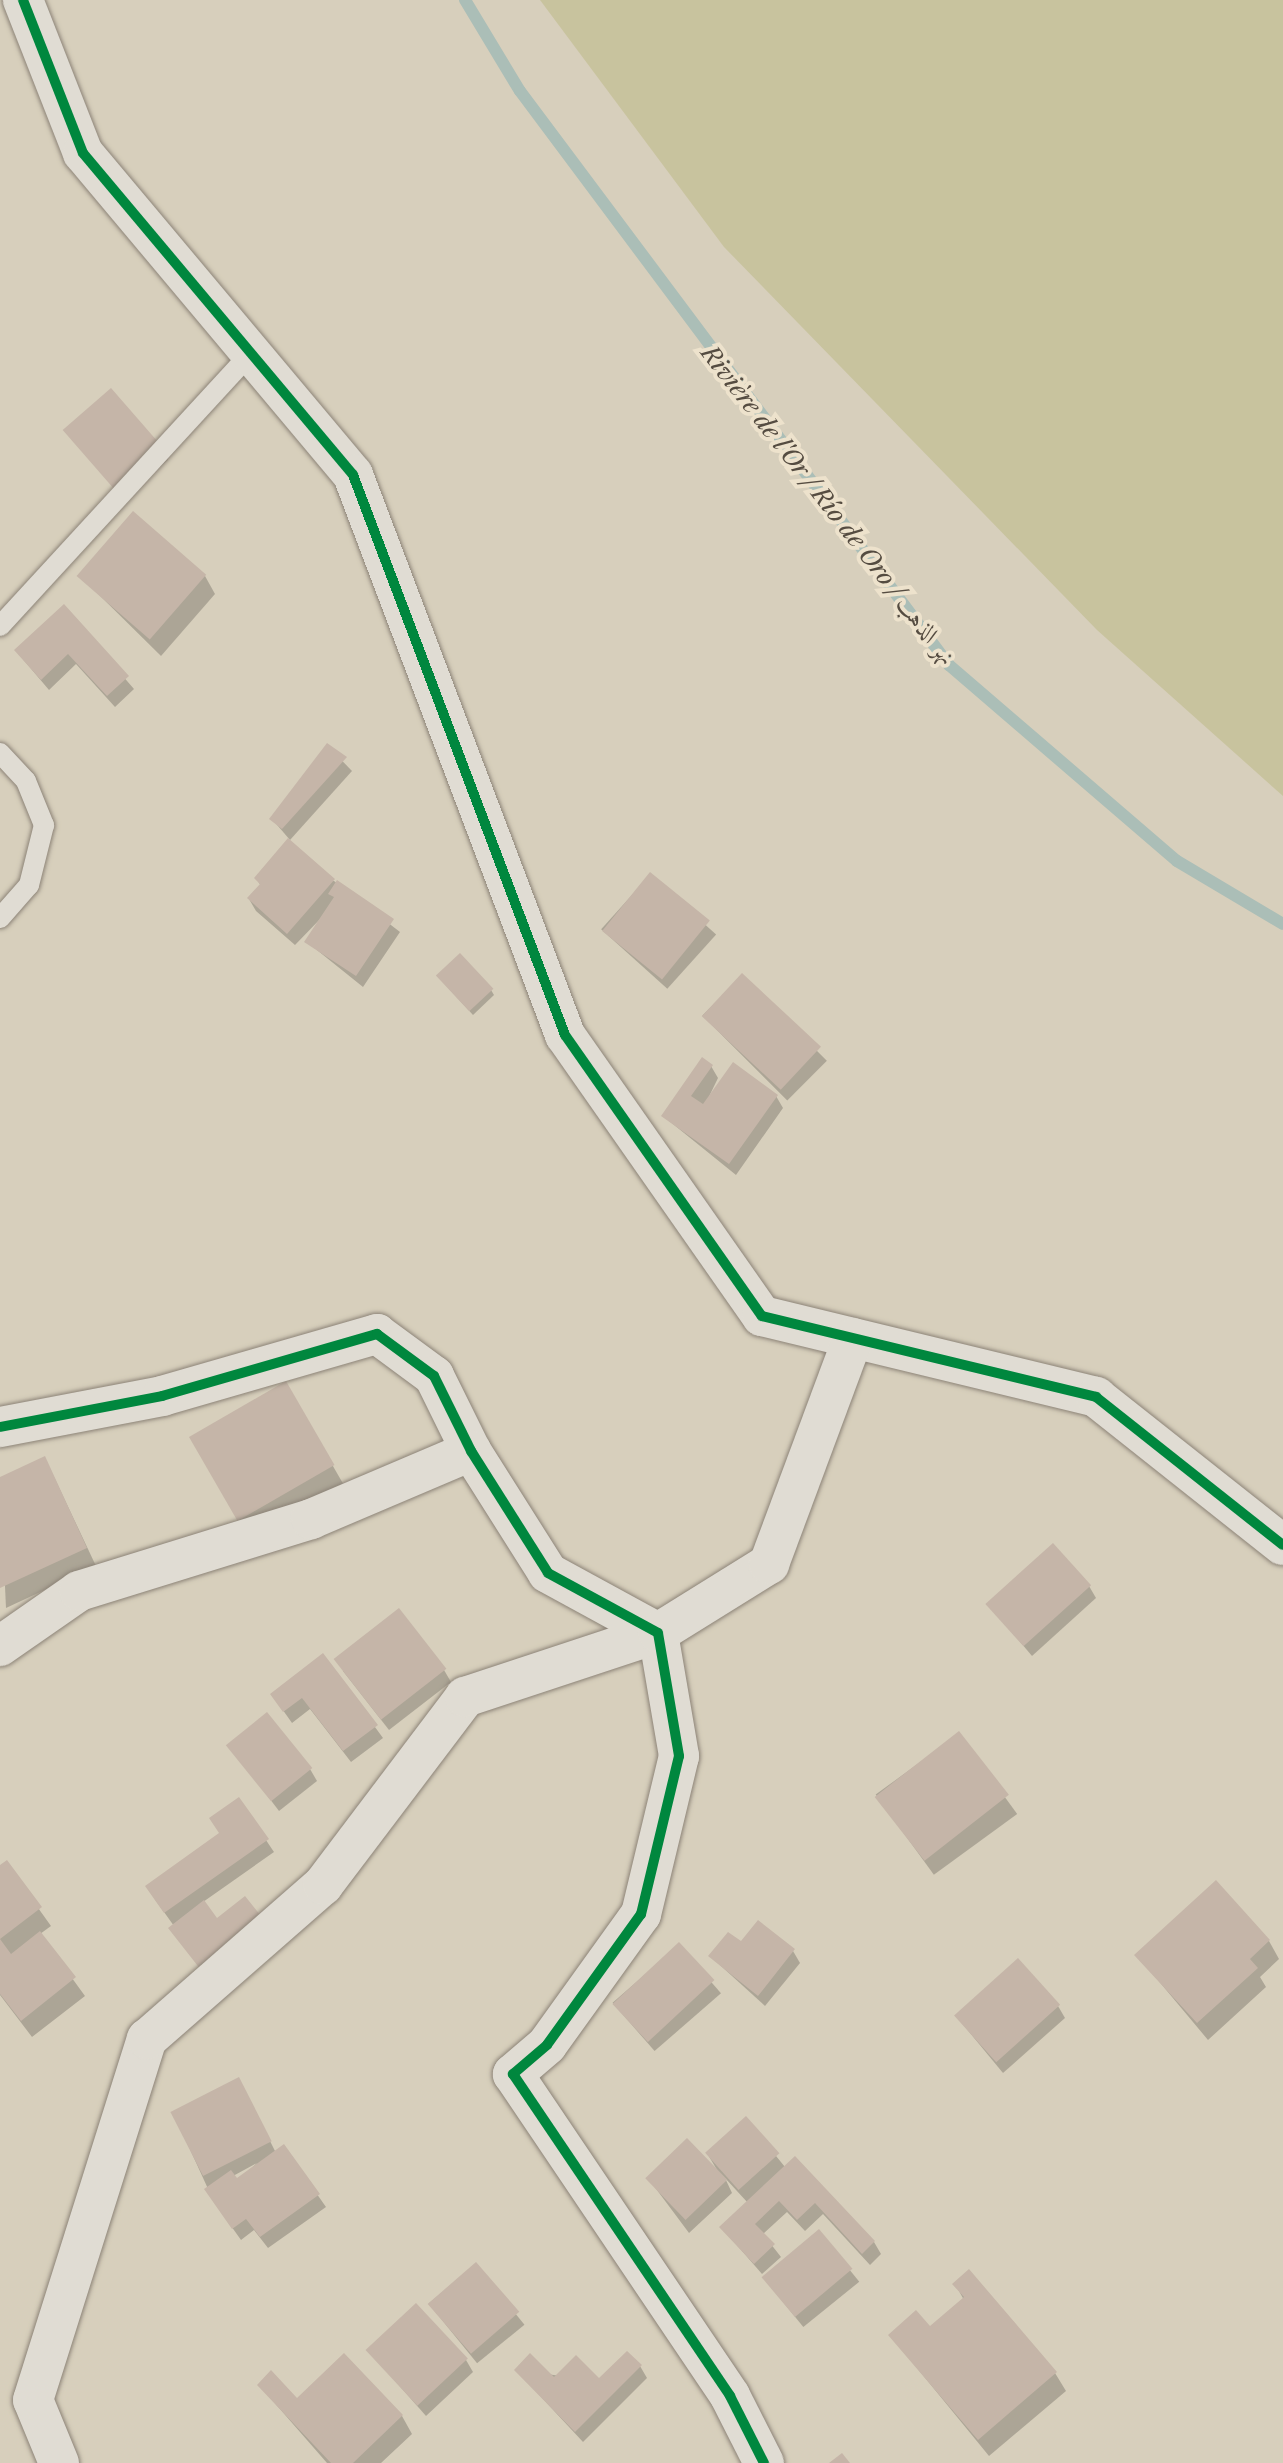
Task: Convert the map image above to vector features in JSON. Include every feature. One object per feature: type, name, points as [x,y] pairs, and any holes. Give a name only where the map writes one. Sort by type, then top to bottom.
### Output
[{"type":"street","points":[[23,0],[83,153],[353,475],[565,1035],[762,1316],[1096,1397],[1283,1545]]},
{"type":"street","points":[[0,1427],[162,1396],[377,1334],[434,1376],[471,1451],[548,1573],[658,1633]]},
{"type":"street","points":[[50,2460],[33,2400],[147,2039],[323,1885],[465,1697],[658,1633],[769,1564],[853,1338]]},
{"type":"street","points":[[0,1646],[79,1591],[311,1519],[471,1451]]},
{"type":"street","points":[[658,1633],[679,1756],[641,1914],[547,2045],[513,2074],[730,2396],[764,2463]]},
{"type":"lane","points":[[0,626],[251,353]]},
{"type":"lane","points":[[0,753],[26,781],[44,825],[29,885],[0,918]]},
{"type":"shaded area","points":[[540,0],[1283,0],[1283,796],[1097,630],[724,247]]},
{"type":"building","points":[[111,388],[163,448],[115,490],[63,430]]},
{"type":"building","points":[[133,511],[206,575],[150,640],[77,576]]},
{"type":"building","points":[[64,604],[129,676],[107,696],[68,654],[41,680],[14,650]]},
{"type":"building","points":[[327,743],[347,757],[282,829],[269,819]]},
{"type":"building","points":[[288,838],[335,879],[287,934],[247,898],[260,884],[254,878]]},
{"type":"building","points":[[650,872],[710,920],[662,980],[602,931]]},
{"type":"building","points":[[337,880],[394,919],[356,976],[304,942],[334,897],[328,894]]},
{"type":"building","points":[[460,953],[493,989],[469,1011],[436,976]]},
{"type":"building","points":[[742,973],[821,1047],[781,1090],[702,1016]]},
{"type":"building","points":[[702,1057],[713,1065],[691,1096],[703,1104],[733,1062],[778,1095],[729,1164],[661,1116]]},
{"type":"building","points":[[286,1381],[334,1465],[238,1521],[189,1437]]},
{"type":"building","points":[[45,1456],[87,1548],[0,1588],[0,1477]]},
{"type":"building","points":[[1053,1543],[1091,1585],[1024,1646],[985,1604]]},
{"type":"building","points":[[399,1608],[446,1669],[381,1720],[334,1659]]},
{"type":"building","points":[[323,1653],[378,1725],[343,1751],[302,1698],[283,1712],[270,1694]]},
{"type":"building","points":[[267,1712],[312,1768],[271,1801],[226,1745]]},
{"type":"building","points":[[959,1731],[1009,1795],[925,1861],[875,1797]]},
{"type":"building","points":[[239,1797],[269,1839],[164,1913],[145,1886],[219,1833],[209,1818]]},
{"type":"building","points":[[7,1860],[42,1907],[0,1939],[0,1865]]},
{"type":"building","points":[[1216,1880],[1270,1940],[1250,1959],[1258,1968],[1197,2023],[1134,1955]]},
{"type":"building","points":[[245,1896],[265,1921],[201,1970],[168,1928],[204,1900],[217,1918]]},
{"type":"building","points":[[758,1920],[795,1949],[758,1996],[708,1956],[728,1932],[741,1941]]},
{"type":"building","points":[[40,1931],[76,1977],[21,2021],[0,1994],[0,1939],[11,1954]]},
{"type":"building","points":[[679,1942],[714,1980],[648,2042],[612,2004]]},
{"type":"building","points":[[1018,1958],[1060,2005],[996,2062],[954,2016]]},
{"type":"building","points":[[239,2077],[272,2141],[203,2176],[170,2112]]},
{"type":"building","points":[[746,2116],[779,2153],[739,2190],[705,2153]]},
{"type":"building","points":[[687,2138],[727,2180],[686,2220],[645,2178]]},
{"type":"building","points":[[284,2144],[320,2194],[260,2237],[246,2219],[232,2229],[204,2189],[231,2170],[237,2178]]},
{"type":"building","points":[[795,2156],[875,2241],[862,2254],[815,2203],[797,2220],[779,2201],[755,2224],[775,2244],[754,2264],[719,2227]]},
{"type":"building","points":[[819,2229],[852,2269],[795,2317],[762,2277]]},
{"type":"building","points":[[476,2262],[519,2312],[471,2354],[428,2304]]},
{"type":"building","points":[[969,2269],[1057,2372],[978,2440],[888,2335],[916,2310],[930,2326],[964,2297],[952,2284]]},
{"type":"building","points":[[416,2303],[468,2359],[417,2406],[366,2350]]},
{"type":"building","points":[[627,2351],[642,2365],[575,2432],[514,2370],[530,2353],[554,2377],[576,2355],[599,2378]]},
{"type":"building","points":[[344,2353],[403,2415],[353,2463],[331,2463],[257,2385],[271,2370],[297,2398]]},
{"type":"building","points":[[842,2453],[850,2463],[829,2463]]},
{"type":"waterway","name":"Rivière de l'Or / Río de Oro / نهر الذهب","points":[[465,0],[520,91],[949,665],[1177,861],[1283,924]]},
{"type":"cycle path","points":[[23,0],[83,153],[353,475],[565,1035],[762,1316],[1096,1397],[1283,1545]]},
{"type":"cycle path","points":[[0,1427],[162,1396],[377,1334],[434,1376],[471,1451],[548,1573],[658,1633],[679,1756],[641,1914],[547,2045],[513,2074],[730,2396],[764,2463]]}]
